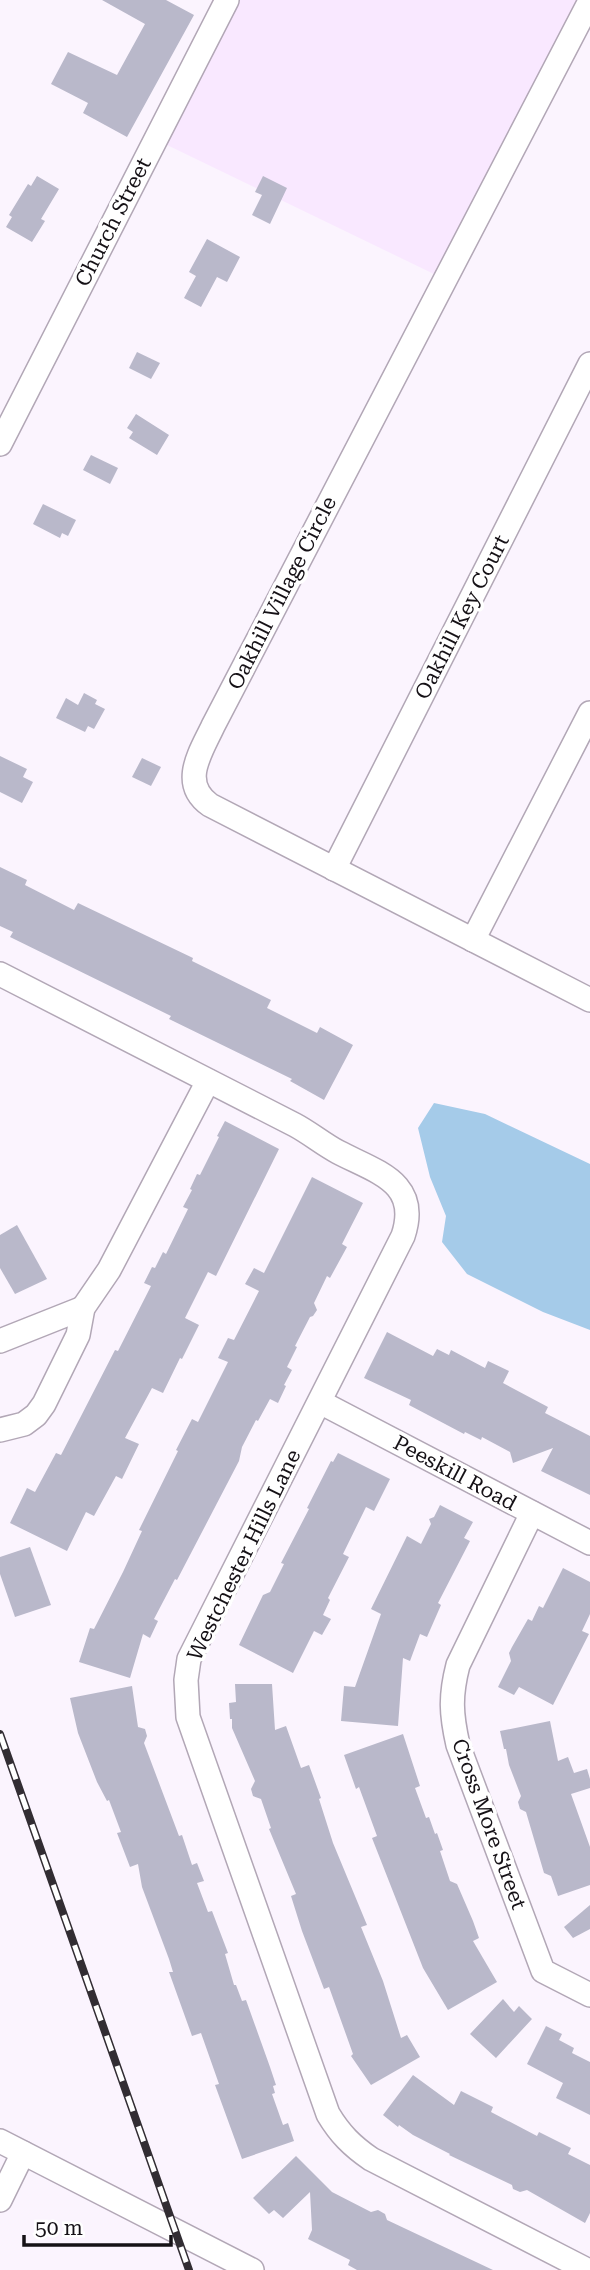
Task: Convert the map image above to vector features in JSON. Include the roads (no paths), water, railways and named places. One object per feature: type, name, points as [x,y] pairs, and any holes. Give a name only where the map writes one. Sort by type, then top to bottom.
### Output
[{"type":"street","name":"Church Street","points":[[0,444],[227,0]]},
{"type":"street","name":"Oakhill Village Circle","points":[[590,1],[219,713],[194,770],[195,788],[201,798],[334,870],[590,1000]]},
{"type":"street","name":"Oakhill Key Court","points":[[334,870],[590,364]]},
{"type":"street","points":[[473,940],[590,713]]},
{"type":"street","name":"Westchester Hills Lane","points":[[0,974],[295,1125],[335,1150],[390,1178],[402,1193],[408,1207],[408,1222],[403,1236],[189,1659],[186,1697],[193,1733],[328,2114],[337,2128],[346,2140],[371,2159],[587,2270]]},
{"type":"street","points":[[0,1430],[24,1424],[36,1415],[44,1404],[79,1335],[83,1308],[109,1270],[208,1081]]},
{"type":"street","points":[[0,1340],[83,1308]]},
{"type":"street","name":"Peeskill Road","points":[[320,1402],[590,1542]]},
{"type":"street","name":"Cross More Street","points":[[532,1513],[458,1665],[452,1691],[452,1715],[458,1745],[543,1970],[590,1995]]},
{"type":"street","points":[[0,2141],[252,2270]]},
{"type":"street","points":[[0,2200],[23,2153]]},
{"type":"water","points":[[434,1103],[485,1114],[590,1164],[590,1330],[543,1312],[467,1274],[442,1242],[446,1216],[430,1177],[418,1128]]},
{"type":"railway","points":[[0,1734],[189,2270]]}]
